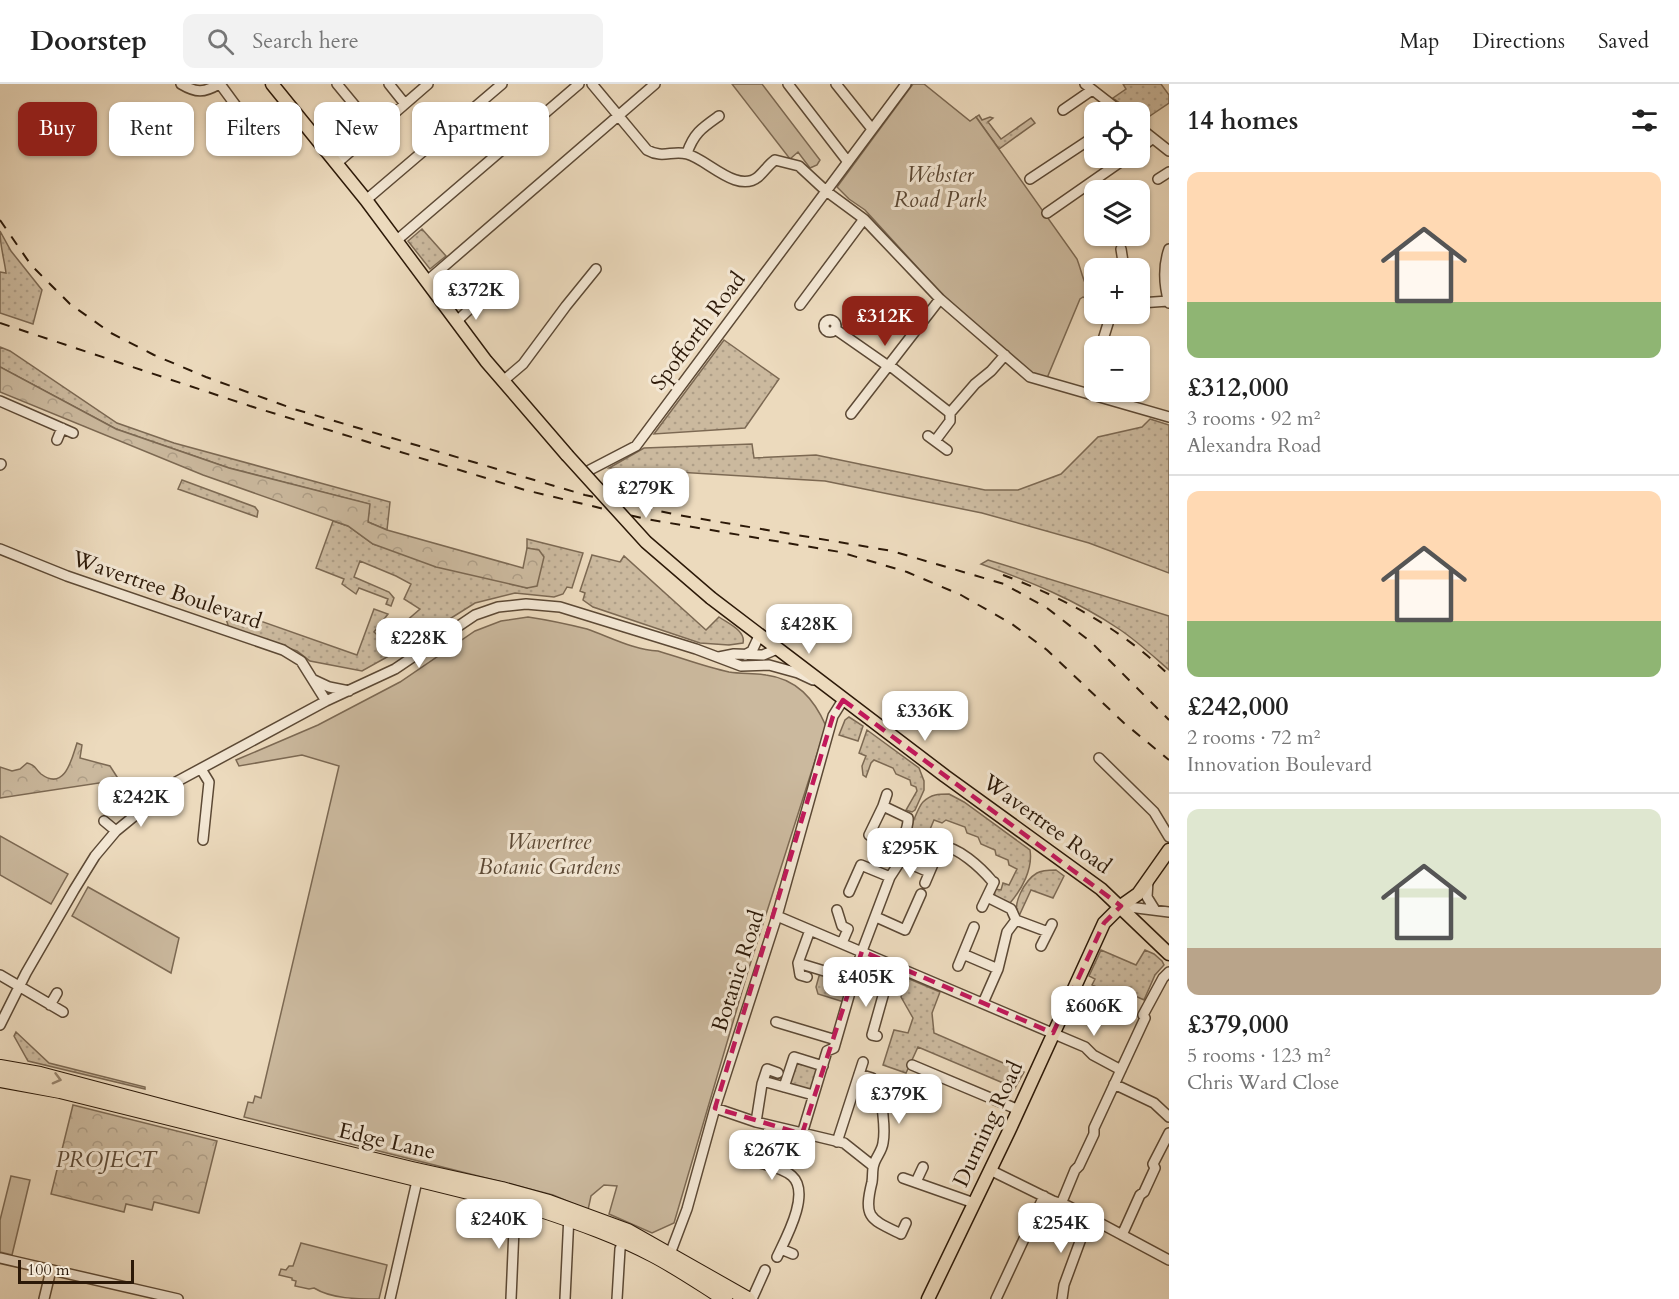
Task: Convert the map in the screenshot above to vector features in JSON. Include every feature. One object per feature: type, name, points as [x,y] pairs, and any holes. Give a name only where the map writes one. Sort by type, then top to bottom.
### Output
[{"type":"highway","name":"Edge Lane","points":[[3,1066],[347,1154],[502,1189],[570,1215],[597,1228],[622,1245],[656,1256],[725,1299]]},
{"type":"highway","name":"Edge Lane","points":[[0,1080],[60,1091],[417,1181],[515,1205],[570,1215],[628,1231],[750,1299]]},
{"type":"main road","name":"Wavertree Road","points":[[272,84],[366,200],[502,381],[646,542],[711,598],[777,650],[1101,889],[1169,954]]},
{"type":"main road","name":"Durning Road","points":[[929,1299],[1104,923],[1121,906],[1138,894],[1169,850]]},
{"type":"street","points":[[181,84],[202,92],[220,84],[233,102]]},
{"type":"street","points":[[337,84],[352,102]]},
{"type":"street","points":[[389,84],[405,104]]},
{"type":"street","points":[[400,108],[428,84]]},
{"type":"street","points":[[366,200],[502,84]]},
{"type":"street","points":[[396,240],[579,84]]},
{"type":"street","points":[[592,84],[647,150],[656,156],[687,153],[737,181],[747,182],[758,177],[774,160],[799,166],[826,191],[864,219],[940,299],[1030,377],[1169,417]]},
{"type":"street","points":[[427,281],[655,84]]},
{"type":"street","points":[[788,84],[848,162]]},
{"type":"street","points":[[836,84],[872,129]]},
{"type":"street","name":"Spofforth Road","points":[[584,473],[636,446],[903,85]]},
{"type":"street","points":[[1063,110],[1088,87],[1108,102]]},
{"type":"street","points":[[687,153],[692,139],[699,130],[719,116]]},
{"type":"street","points":[[1152,139],[1169,151]]},
{"type":"street","points":[[1030,179],[1084,143]]},
{"type":"street","points":[[337,163],[345,156]]},
{"type":"street","points":[[1047,213],[1112,168]]},
{"type":"street","points":[[1158,179],[1169,172]]},
{"type":"street","points":[[800,305],[864,219]]},
{"type":"street","points":[[1120,249],[1122,258]]},
{"type":"street","points":[[1150,303],[1168,302],[1165,263],[1169,249]]},
{"type":"street","points":[[502,381],[523,364],[596,269]]},
{"type":"street","points":[[851,414],[940,299]]},
{"type":"street","points":[[456,322],[478,301]]},
{"type":"street","points":[[835,329],[888,365],[950,413]]},
{"type":"street","points":[[947,450],[932,439],[950,421],[950,413],[975,384],[1005,355]]},
{"type":"street","points":[[0,401],[74,433]]},
{"type":"street","points":[[57,440],[62,428]]},
{"type":"street","name":"Wavertree Boulevard","points":[[0,549],[68,576],[283,650],[301,661],[326,701]]},
{"type":"street","points":[[0,1025],[4,1009],[22,989],[80,881],[95,856],[116,831],[176,782],[326,701],[395,669],[475,615],[498,607],[526,604],[560,607],[741,666],[769,665],[798,673],[823,685]]},
{"type":"street","points":[[745,655],[752,651],[759,636]]},
{"type":"street","points":[[716,658],[734,654],[762,655],[777,650],[776,658],[769,665]]},
{"type":"street","points":[[312,679],[329,687],[349,690]]},
{"type":"street","name":"Botanic Road","points":[[670,1254],[687,1209],[715,1108],[777,916],[833,716],[843,700]]},
{"type":"street","points":[[1099,758],[1154,812],[1169,837]]},
{"type":"street","points":[[201,769],[209,782],[203,840]]},
{"type":"street","points":[[869,836],[887,794]]},
{"type":"street","points":[[155,799],[163,809]]},
{"type":"street","points":[[802,1134],[827,1051],[835,1044],[862,951],[890,877],[901,860],[898,850],[909,824],[908,818],[883,806]]},
{"type":"street","points":[[104,821],[116,831]]},
{"type":"street","points":[[925,882],[941,844],[960,852],[994,882],[982,907]]},
{"type":"street","points":[[849,892],[865,854]]},
{"type":"street","points":[[901,860],[929,872]]},
{"type":"street","points":[[861,865],[890,877]]},
{"type":"street","points":[[1148,881],[1147,897],[1155,910]]},
{"type":"street","points":[[900,941],[921,894]]},
{"type":"street","points":[[987,897],[1012,910],[1016,920]]},
{"type":"street","points":[[1121,906],[1169,912]]},
{"type":"street","points":[[837,910],[842,926],[848,929],[842,943]]},
{"type":"street","points":[[777,916],[1085,1047],[1093,1055],[1121,1070]]},
{"type":"street","points":[[876,917],[905,930]]},
{"type":"street","points":[[1016,920],[1050,928],[1041,946]]},
{"type":"street","points":[[983,1003],[998,969],[1007,932],[1016,920]]},
{"type":"street","points":[[957,966],[974,927]]},
{"type":"street","points":[[807,977],[800,975],[798,963],[810,930]]},
{"type":"street","points":[[963,954],[998,969]]},
{"type":"street","points":[[798,963],[854,980]]},
{"type":"street","points":[[877,1036],[872,1035],[892,964]]},
{"type":"street","points":[[1061,1204],[1075,1170],[1094,1134],[1094,1128],[1144,1018],[1149,1001],[1152,1000],[1163,978],[1169,972]]},
{"type":"street","points":[[0,975],[63,1012]]},
{"type":"street","points":[[50,1005],[57,993]]},
{"type":"street","points":[[776,1022],[835,1044]]},
{"type":"street","points":[[784,1087],[794,1057],[823,1065]]},
{"type":"street","points":[[837,1142],[863,1062]]},
{"type":"street","points":[[912,1065],[1018,1110]]},
{"type":"street","points":[[756,1122],[767,1069],[778,1073]]},
{"type":"street","points":[[859,1074],[872,1078]]},
{"type":"street","points":[[763,1081],[813,1095]]},
{"type":"street","points":[[1114,1084],[1154,1103],[1169,1117]]},
{"type":"street","points":[[874,1099],[882,1101],[885,1122],[882,1147],[873,1166],[874,1174],[867,1204],[872,1217],[880,1224],[901,1233],[906,1223]]},
{"type":"street","points":[[715,1108],[770,1126],[849,1146],[873,1166]]},
{"type":"street","points":[[770,1126],[756,1162],[788,1173],[796,1181],[798,1189],[794,1219],[779,1253],[793,1254]]},
{"type":"street","points":[[1122,1235],[1140,1195],[1144,1192],[1155,1168],[1153,1164],[1169,1133]]},
{"type":"street","points":[[916,1182],[923,1167]]},
{"type":"street","points":[[990,1170],[1089,1217],[1169,1260]]},
{"type":"street","points":[[903,1178],[974,1203]]},
{"type":"street","points":[[390,1299],[417,1181]]},
{"type":"street","points":[[996,1299],[1044,1196]]},
{"type":"street","points":[[511,1299],[515,1205]]},
{"type":"street","points":[[565,1299],[570,1215]]},
{"type":"street","points":[[1062,1299],[1064,1285],[1089,1217]]},
{"type":"street","points":[[617,1299],[622,1245]]},
{"type":"street","points":[[0,1258],[174,1298]]},
{"type":"street","points":[[44,1299],[51,1270]]},
{"type":"street","points":[[750,1299],[765,1270]]},
{"type":"highlighted area","points":[[843,700],[1121,906],[1104,923],[1053,1033],[862,951],[802,1134],[715,1108],[833,716]]},
{"type":"green space","points":[[732,84],[762,84],[820,160],[817,165],[810,168],[798,152],[790,159]]},
{"type":"green space","name":"Webster Road Park","points":[[913,84],[924,84],[970,121],[976,117],[1077,259],[1084,279],[1084,297],[1080,299],[1047,378],[1031,374],[963,313],[939,291],[865,210],[837,187]]},
{"type":"green space","points":[[1123,84],[1161,84],[1169,95],[1169,103],[1150,116],[1150,102],[1118,102],[1113,98],[1126,89]]},
{"type":"green space","points":[[979,115],[982,120],[993,118],[988,122],[1001,139],[1031,118],[1035,123],[999,149],[976,117]]},
{"type":"green space","points":[[422,229],[446,256],[430,269],[408,241]]},
{"type":"green space","points":[[0,231],[11,251],[42,290],[33,324],[0,313],[0,272],[6,273]]},
{"type":"green space","points":[[724,340],[779,379],[745,428],[654,434]]},
{"type":"green space","points":[[0,347],[10,351],[117,423],[174,443],[390,502],[387,530],[368,522],[369,504],[229,468],[116,429],[0,367]]},
{"type":"green space","points":[[0,367],[116,429],[229,468],[370,504],[368,522],[387,530],[523,568],[527,548],[539,550],[544,557],[537,586],[527,588],[436,567],[373,544],[348,526],[203,475],[0,392]]},
{"type":"green space","points":[[1150,419],[1169,425],[1169,573],[1089,543],[982,513],[825,481],[609,468],[644,448],[752,444],[754,458],[816,455],[985,490],[1018,490],[1061,474],[1098,437],[1142,427]]},
{"type":"green space","points":[[182,480],[255,507],[258,511],[257,517],[178,489]]},
{"type":"green space","points":[[333,521],[348,526],[373,544],[527,588],[538,550],[527,548],[527,539],[583,553],[572,588],[567,587],[563,594],[554,597],[515,593],[475,603],[362,671],[310,661],[297,651],[229,628],[226,619],[228,612],[232,611],[357,655],[374,609],[388,614],[374,632],[385,642],[420,609],[404,599],[411,584],[360,561],[354,577],[389,592],[394,598],[391,606],[386,604],[388,599],[359,588],[356,594],[342,584],[344,579],[316,568]]},
{"type":"green space","points":[[592,555],[620,562],[624,556],[706,630],[719,617],[739,631],[743,643],[729,645],[700,643],[593,607],[583,600],[585,593],[580,591]]},
{"type":"green space","points":[[988,560],[1169,616],[1169,670],[1132,638],[1103,619],[1052,592],[981,564]]},
{"type":"green space","name":"Wavertree Botanic Gardens","points":[[528,617],[587,629],[631,646],[658,651],[720,670],[777,677],[795,686],[810,699],[826,726],[748,971],[674,1223],[652,1233],[609,1214],[617,1186],[604,1185],[591,1196],[588,1210],[553,1195],[244,1117],[248,1102],[253,1103],[255,1096],[261,1098],[339,766],[302,755],[239,766],[236,760],[318,725],[400,682],[475,631],[501,621]]},
{"type":"green space","points":[[849,717],[863,726],[858,741],[839,735],[845,720]]},
{"type":"green space","points":[[867,730],[919,768],[924,781],[924,790],[912,812],[906,810],[917,791],[916,787],[911,785],[910,780],[896,774],[893,768],[874,760],[866,777],[863,775],[862,766],[866,756],[859,753]]},
{"type":"green space","points":[[77,743],[82,745],[80,758],[110,766],[119,780],[0,798],[0,767],[12,771],[20,769],[27,763],[34,766],[41,774],[56,779],[66,771]]},
{"type":"green space","points":[[938,794],[949,794],[964,802],[1030,850],[1030,864],[1026,878],[1010,903],[995,896],[994,889],[1001,890],[1003,883],[1009,885],[1017,869],[1009,865],[1008,860],[996,855],[995,850],[981,844],[978,837],[967,833],[965,827],[946,820],[942,823],[934,820],[928,834],[919,833],[907,851],[908,857],[905,854],[904,849],[909,832],[923,802]]},
{"type":"green space","points":[[0,836],[68,874],[51,904],[0,875]]},
{"type":"green space","points":[[1046,870],[1056,870],[1064,876],[1053,898],[1031,890],[1019,916],[1018,899],[1032,876]]},
{"type":"green space","points":[[88,887],[179,938],[171,973],[72,916]]},
{"type":"green space","points":[[1101,950],[1136,965],[1145,950],[1162,961],[1164,965],[1155,975],[1144,1000],[1122,990],[1118,997],[1092,985],[1095,979],[1089,976]]},
{"type":"green space","points":[[823,974],[841,978],[848,991],[844,1002],[818,994],[816,987],[819,976]]},
{"type":"green space","points":[[907,978],[940,992],[932,1013],[934,1033],[1024,1072],[1015,1088],[918,1047],[906,1073],[883,1065],[894,1030],[908,1033],[913,1018],[901,997]]},
{"type":"green space","points":[[16,1032],[49,1063],[145,1087],[145,1089],[28,1061],[14,1036]]},
{"type":"green space","points":[[797,1060],[819,1070],[811,1093],[786,1086]]},
{"type":"green space","name":"PROJECT","points":[[73,1105],[217,1141],[199,1213],[154,1202],[152,1210],[126,1204],[124,1212],[51,1194]]},
{"type":"green space","points":[[11,1176],[30,1180],[12,1255],[0,1252],[0,1220]]},
{"type":"green space","points":[[301,1243],[387,1265],[379,1299],[337,1296],[314,1288],[295,1286],[296,1281],[292,1278],[279,1275],[281,1269],[286,1270],[289,1266],[293,1266]]},
{"type":"railway","points":[[0,220],[31,265],[70,304],[111,333],[154,355],[206,377],[294,409],[585,495],[678,515],[892,551],[1004,584],[1047,608],[1091,642],[1169,720]]},
{"type":"railway","points":[[0,323],[250,406],[525,490],[646,519],[840,552],[907,572],[961,595],[1012,624],[1047,650],[1124,723],[1169,760]]},
{"type":"railway","points":[[1003,575],[1091,616],[1132,643],[1169,675]]}]
